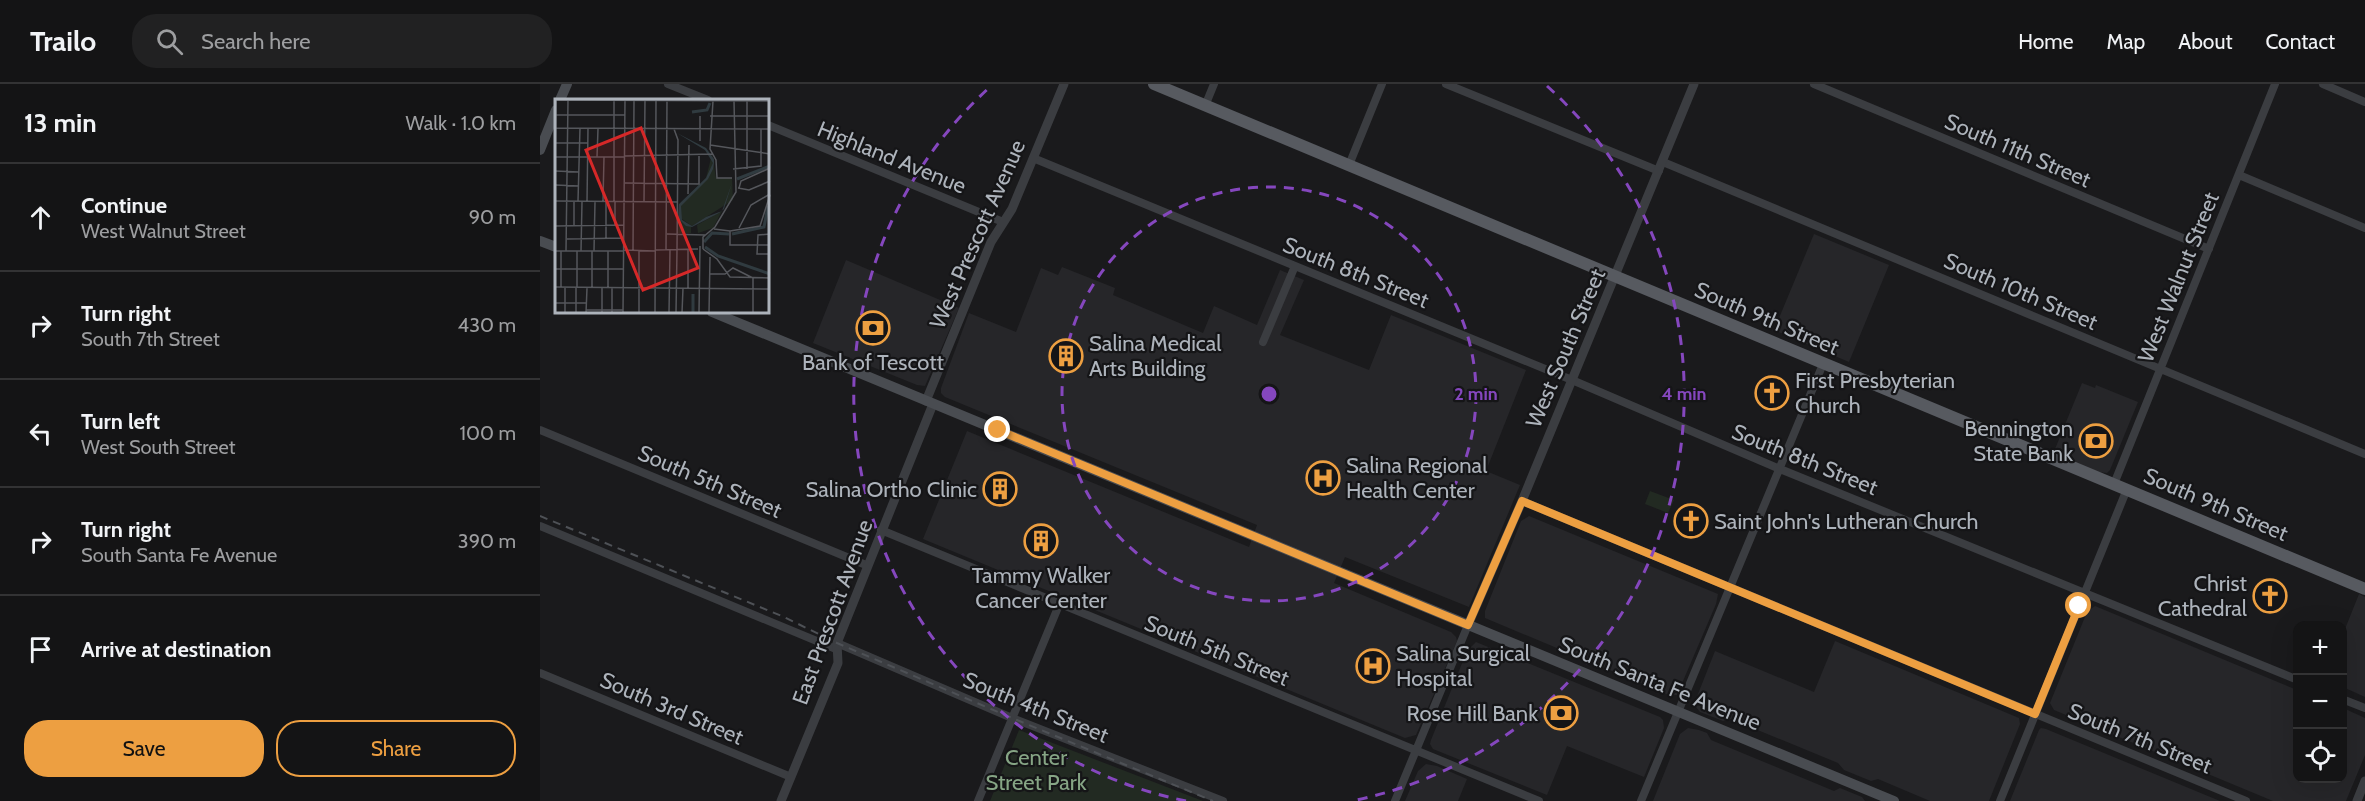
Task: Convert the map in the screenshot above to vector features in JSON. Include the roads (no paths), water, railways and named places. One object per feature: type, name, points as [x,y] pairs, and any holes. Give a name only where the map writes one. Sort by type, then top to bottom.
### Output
[{"type":"main road","points":[[560,99],[567,84]]},
{"type":"main road","name":"South 9th Street","points":[[1154,84],[2365,589]]},
{"type":"main road","points":[[540,150],[555,112]]},
{"type":"main road","points":[[540,241],[555,247]]},
{"type":"main road","name":"South Santa Fe Avenue","points":[[717,314],[1894,801]]},
{"type":"street","points":[[668,84],[706,99]]},
{"type":"street","name":"West Prescott Avenue","points":[[929,402],[991,242],[1012,208],[1064,84]]},
{"type":"street","points":[[1205,106],[1214,84]]},
{"type":"street","points":[[1349,165],[1382,84]]},
{"type":"street","name":"South 10th Street","points":[[1446,84],[1661,167],[2160,368],[2365,454]]},
{"type":"street","name":"West South Street","points":[[1468,625],[1616,278],[1694,84]]},
{"type":"street","name":"South 11th Street","points":[[1814,84],[2209,249]]},
{"type":"street","name":"West Walnut Street","points":[[2114,483],[2275,84]]},
{"type":"street","points":[[2323,84],[2365,102]]},
{"type":"street","name":"Highland Avenue","points":[[770,126],[1003,222]]},
{"type":"street","name":"South 8th Street","points":[[1033,158],[1572,380],[1780,469],[2293,678]]},
{"type":"street","points":[[2239,175],[2365,228]]},
{"type":"street","points":[[1263,342],[1295,266]]},
{"type":"street","points":[[1641,801],[1823,364]]},
{"type":"street","name":"East Prescott Avenue","points":[[781,801],[838,663],[836,646],[929,402]]},
{"type":"street","name":"South 5th Street","points":[[540,429],[866,565]]},
{"type":"street","points":[[2000,801],[2127,489]]},
{"type":"street","name":"South 7th Street","points":[[1522,501],[2246,801]]},
{"type":"street","name":"South 4th Street","points":[[540,526],[1012,718],[1223,801]]},
{"type":"street","name":"South 5th Street","points":[[881,530],[1539,801]]},
{"type":"street","points":[[978,801],[1059,605]]},
{"type":"street","points":[[1395,801],[1468,625]]},
{"type":"street","name":"South 3rd Street","points":[[540,673],[791,777]]},
{"type":"street","points":[[2347,701],[2365,708]]},
{"type":"street","points":[[2357,801],[2365,781]]},
{"type":"railway","points":[[540,516],[784,617],[837,643],[1213,801]]},
{"type":"place","name":"Bank of Tescott","points":[[873,328]]},
{"type":"place","name":"Salina Medical Arts Building","points":[[1066,356]]},
{"type":"place","name":"First Presbyterian Church","points":[[1772,393]]},
{"type":"place","name":"Bennington State Bank","points":[[2096,441]]},
{"type":"place","name":"Salina Regional Health Center","points":[[1323,478]]},
{"type":"place","name":"Salina Ortho Clinic","points":[[1000,489]]},
{"type":"place","name":"Saint John's Lutheran Church","points":[[1691,521]]},
{"type":"place","name":"Tammy Walker Cancer Center","points":[[1041,541]]},
{"type":"place","name":"Christ Cathedral","points":[[2270,596]]},
{"type":"place","name":"Salina Surgical Hospital","points":[[1373,666]]},
{"type":"place","name":"Rose Hill Bank","points":[[1561,713]]},
{"type":"park label","name":"Center Street Park","points":[[1036,770]]}]
